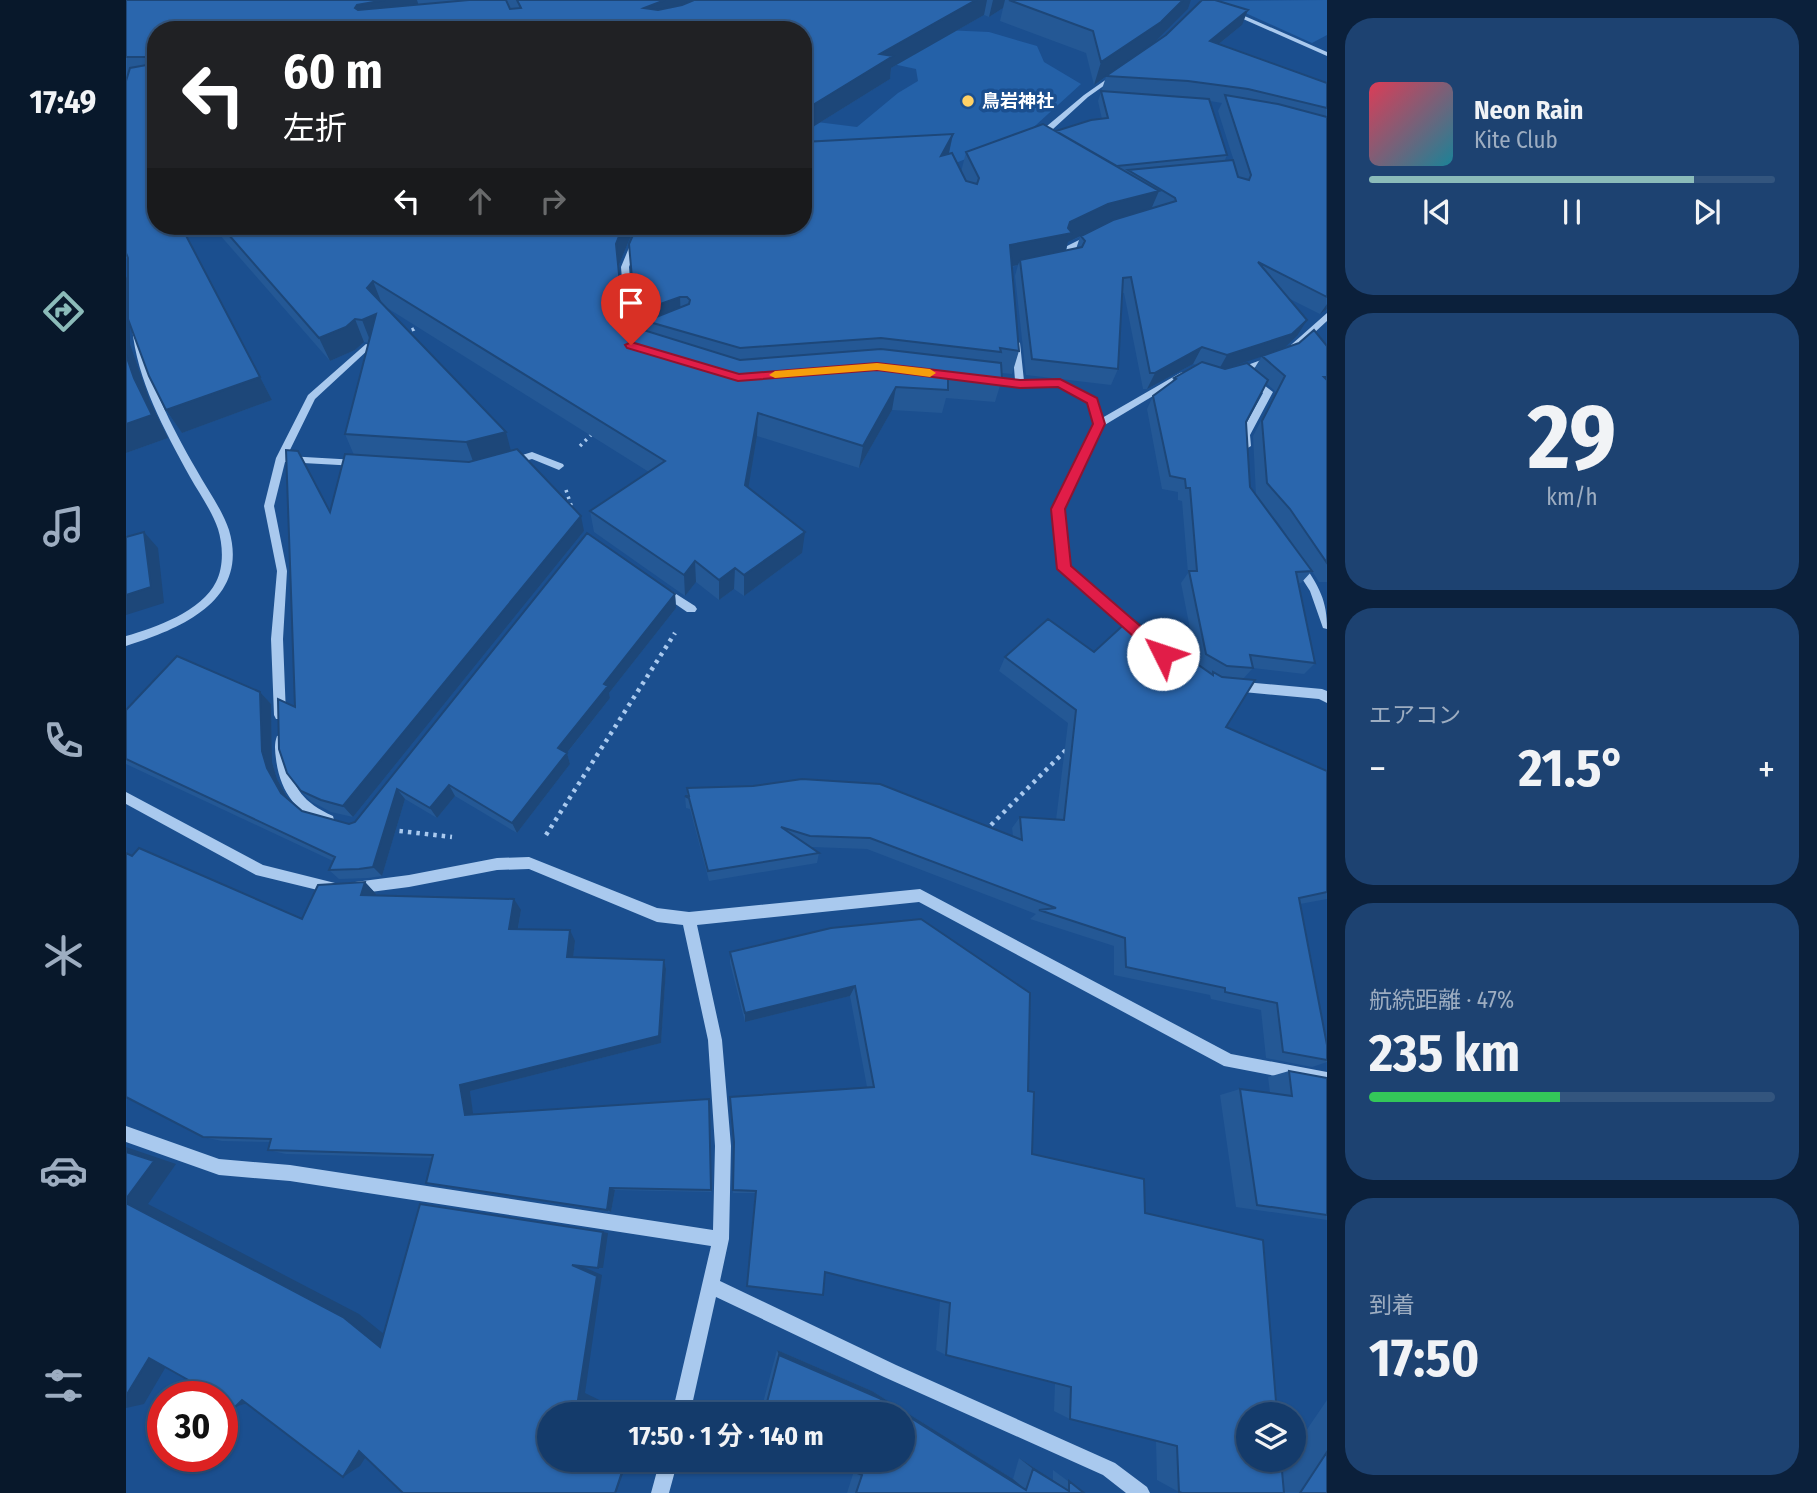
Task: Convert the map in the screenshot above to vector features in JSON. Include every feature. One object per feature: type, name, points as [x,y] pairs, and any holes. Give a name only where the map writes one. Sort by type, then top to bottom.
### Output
[{"type":"street","points":[[1195,10],[1204,0],[1327,54]]},
{"type":"street","points":[[1047,148],[1036,141],[1086,96],[1126,68]]},
{"type":"street","points":[[1086,96],[1097,96]]},
{"type":"street","points":[[1064,261],[1073,258],[1066,250],[1103,232]]},
{"type":"street","points":[[638,235],[625,267],[631,345],[642,345]]},
{"type":"street","points":[[1230,373],[1286,354],[1327,316]]},
{"type":"street","points":[[126,641],[152,634],[201,605],[218,589],[226,562],[225,534],[157,400],[136,343],[136,318]]},
{"type":"street","points":[[1014,328],[1020,384]]},
{"type":"street","points":[[339,824],[314,814],[300,803],[284,781],[277,639],[282,571],[269,506],[281,458],[311,397],[366,347]]},
{"type":"street","points":[[1143,637],[1064,569],[1058,509],[1099,424],[1194,369]]},
{"type":"street","points":[[1241,369],[1268,392],[1245,435],[1247,461]]},
{"type":"street","points":[[981,379],[1020,384],[1060,383],[1093,400],[1099,424]]},
{"type":"street","points":[[497,465],[532,456],[559,466]]},
{"type":"street","points":[[281,458],[364,464]]},
{"type":"street","points":[[1294,559],[1315,590],[1327,625]]},
{"type":"street","points":[[657,585],[691,609]]},
{"type":"street","points":[[1214,685],[1322,694],[1327,698]]},
{"type":"street","points":[[126,798],[261,871],[331,888],[368,887],[497,864],[529,863],[657,915],[689,919],[920,895],[1229,1061],[1327,1079]]},
{"type":"street","points":[[684,1402],[721,1239],[723,1146],[715,1040],[689,919]]},
{"type":"street","points":[[126,1134],[219,1167],[290,1173],[721,1239]]},
{"type":"street","points":[[712,1286],[1110,1469],[1141,1493]]},
{"type":"street","points":[[660,1493],[666,1472]]},
{"type":"path","points":[[366,347],[414,328],[422,321]]},
{"type":"path","points":[[576,515],[559,466],[595,431]]},
{"type":"path","points":[[529,863],[691,609]]},
{"type":"path","points":[[978,838],[1076,741]]},
{"type":"shaded area","points":[[1327,0],[1327,35],[1312,43],[1219,1]]},
{"type":"shaded area","points":[[944,30],[989,32],[1037,46],[1044,62],[1081,84],[1025,135],[941,169],[821,150],[812,143],[812,129],[817,122],[857,127],[898,93],[918,81],[916,69],[888,63]]},
{"type":"building","points":[[126,0],[385,0],[357,5],[355,8],[358,10],[469,0],[506,0],[510,9],[521,8],[517,0],[665,0],[644,8],[658,10],[694,0],[976,0],[880,54],[893,56],[812,106],[812,21],[147,21],[147,57],[126,57]]},
{"type":"building","points":[[1009,0],[1183,0],[1161,22],[1101,62],[1093,31]]},
{"type":"building","points":[[1202,0],[1215,0],[1248,10],[1210,41],[1327,83],[1327,108],[1248,89],[1188,81],[1106,76],[1166,35]]},
{"type":"building","points":[[147,65],[147,235],[186,235],[260,377],[166,410],[149,376],[128,319],[126,81],[130,68]]},
{"type":"building","points":[[1101,91],[1209,99],[1227,155],[1117,166],[1056,131],[1091,120],[1108,118]]},
{"type":"building","points":[[1225,95],[1278,104],[1327,117],[1327,297],[1258,262],[1307,320],[1292,334],[1227,355],[1202,347],[1155,373],[1150,373],[1131,277],[1123,278],[1118,369],[1032,359],[1020,260],[1082,247],[1085,241],[1081,236],[1113,220],[1176,201],[1128,170],[1233,160],[1238,177],[1249,180],[1251,175]]},
{"type":"building","points":[[1043,124],[1159,191],[1108,204],[1070,222],[1068,228],[1072,233],[1010,245],[1019,351],[1000,348],[1001,352],[881,338],[740,348],[646,321],[689,304],[687,297],[635,313],[629,244],[633,235],[812,235],[812,142],[953,134],[941,156],[952,153],[966,181],[977,184],[979,178],[966,152]]},
{"type":"building","points":[[229,235],[620,235],[616,244],[624,324],[740,360],[881,349],[1001,363],[1002,379],[948,375],[948,390],[896,387],[863,446],[758,413],[745,485],[805,532],[744,575],[735,568],[719,580],[695,561],[684,575],[590,511],[665,461],[373,281],[367,288],[506,432],[466,442],[345,434],[376,314],[362,320],[355,319],[346,327],[319,338]]},
{"type":"building","points":[[1314,330],[1327,346],[1327,377],[1324,377],[1327,380],[1327,563],[1290,509],[1267,483],[1262,421],[1285,376],[1262,356],[1299,343]]},
{"type":"building","points":[[126,355],[152,415],[126,424]]},
{"type":"building","points":[[1202,362],[1225,369],[1247,363],[1268,380],[1246,422],[1250,487],[1312,571],[1296,572],[1315,663],[1250,655],[1253,668],[1227,666],[1206,654],[1189,571],[1197,571],[1190,488],[1186,488],[1185,479],[1170,476],[1153,396],[1176,379],[1174,378]]},
{"type":"building","points":[[517,449],[581,516],[343,806],[301,791],[287,773],[279,749],[278,699],[295,707],[286,450],[298,451],[330,512],[345,454],[469,462]]},
{"type":"building","points":[[144,532],[151,587],[126,595],[126,537]]},
{"type":"building","points":[[587,533],[675,594],[604,684],[608,686],[558,748],[567,753],[512,823],[449,785],[430,808],[397,789],[373,867],[329,870],[335,857],[126,759],[126,710],[177,656],[260,692],[262,751],[267,768],[281,793],[302,811],[349,824],[355,822]]},
{"type":"building","points":[[1131,618],[1213,675],[1213,672],[1222,677],[1255,680],[1226,727],[1327,771],[1327,892],[1299,898],[1327,1045],[1327,1060],[1283,1052],[1277,1003],[1225,992],[1225,988],[1126,967],[1125,938],[1039,910],[1056,908],[870,838],[810,836],[781,827],[819,853],[708,871],[689,798],[685,796],[689,796],[687,788],[753,786],[802,779],[880,784],[1022,840],[1020,817],[1064,820],[1076,710],[1005,657],[1048,619],[1094,652]]},
{"type":"building","points":[[139,848],[302,919],[318,885],[365,882],[361,895],[514,899],[509,929],[570,930],[567,957],[664,960],[659,1036],[460,1085],[465,1115],[709,1099],[711,1190],[610,1188],[607,1210],[426,1183],[433,1155],[268,1150],[271,1139],[203,1137],[126,1097],[126,853],[132,856]]},
{"type":"building","points":[[921,919],[1030,993],[1028,1091],[1034,1092],[1032,1154],[1144,1179],[1145,1213],[1263,1240],[1276,1402],[1236,1402],[1236,1472],[1282,1472],[1284,1493],[1179,1492],[1177,1446],[1070,1419],[1071,1387],[946,1355],[950,1303],[825,1272],[823,1295],[747,1286],[756,1191],[733,1190],[734,1142],[730,1097],[874,1087],[855,986],[745,1013],[730,952],[831,928]]},
{"type":"building","points":[[1289,1071],[1327,1078],[1327,1215],[1257,1205],[1240,1089],[1292,1096]]},
{"type":"building","points":[[126,1152],[154,1161],[126,1199]]},
{"type":"building","points":[[126,1203],[343,1317],[380,1347],[420,1204],[603,1232],[598,1268],[572,1265],[597,1276],[578,1400],[582,1402],[537,1402],[537,1472],[622,1472],[615,1493],[403,1493],[359,1451],[343,1477],[242,1400],[238,1404],[238,1381],[190,1381],[149,1358],[126,1396]]},
{"type":"building","points":[[779,1355],[885,1402],[767,1402]]},
{"type":"building","points":[[915,1421],[1026,1490],[1033,1469],[1069,1491],[1069,1481],[1084,1493],[856,1493],[862,1475],[855,1472],[915,1472]]},
{"type":"building","points":[[1327,1452],[1327,1493],[1300,1493]]},
{"type":"slow traffic","points":[[775,375],[877,367],[930,373]]},
{"type":"place","name":"鳥岩神社","points":[[968,101]]},
{"type":"route","points":[[631,345],[738,377],[877,367],[1020,384],[1060,383],[1093,400],[1099,424],[1058,509],[1064,569],[1163,654]]}]
